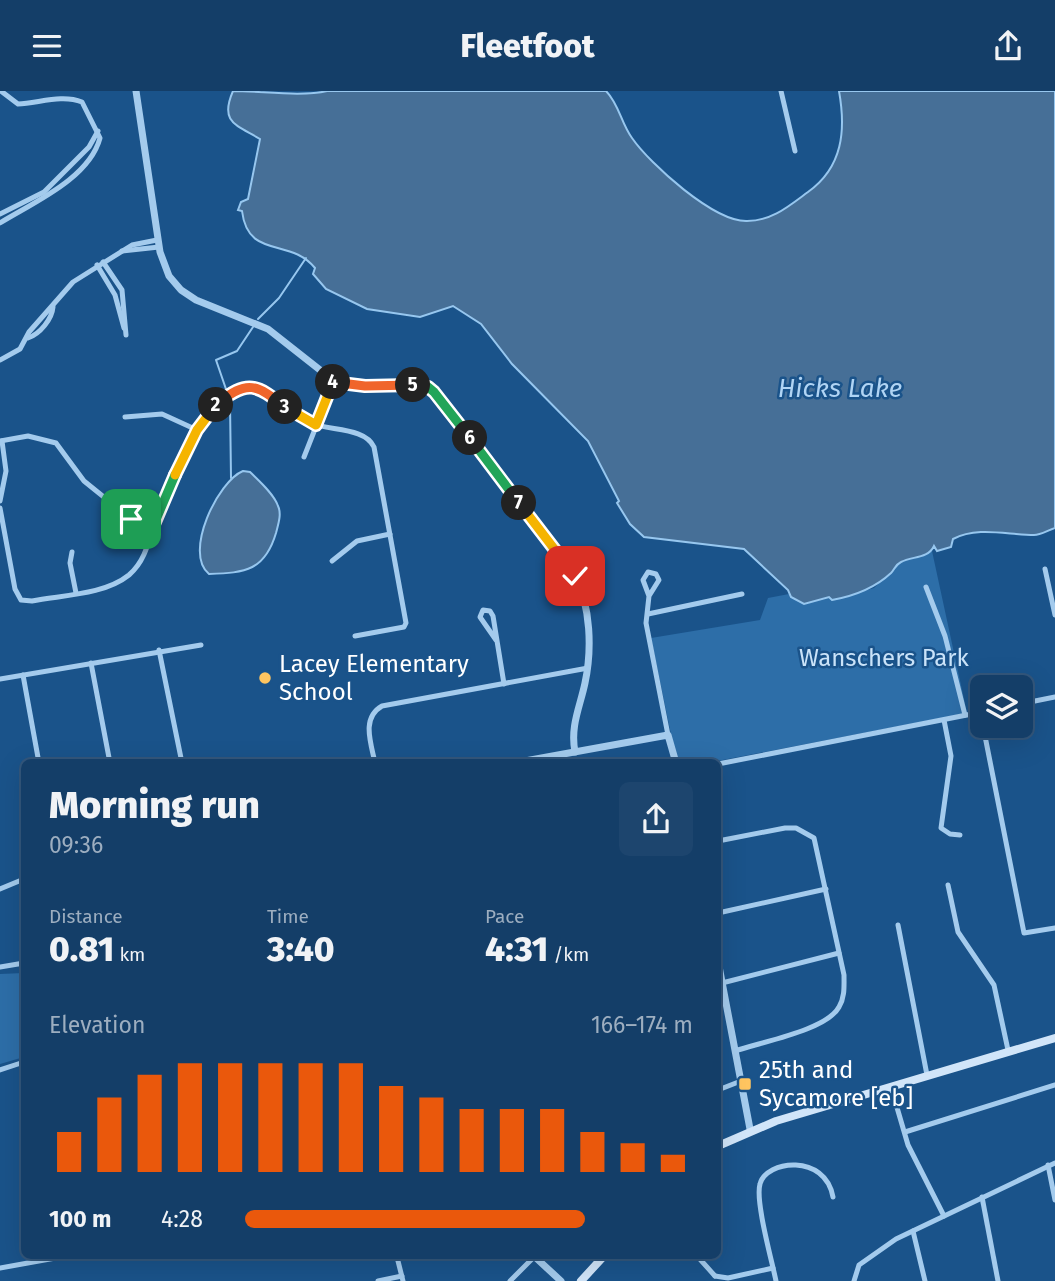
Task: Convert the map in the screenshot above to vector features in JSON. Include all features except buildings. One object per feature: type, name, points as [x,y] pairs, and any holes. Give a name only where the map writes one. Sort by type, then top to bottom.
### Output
[{"type":"main road","points":[[721,1144],[750,1129],[1055,1038]]},
{"type":"main road","points":[[581,1281],[601,1259]]},
{"type":"street","points":[[0,223],[56,191],[94,151],[100,138],[82,102],[73,99],[18,104],[1,91]]},
{"type":"street","points":[[136,91],[158,243],[169,276],[188,296],[268,329],[334,381],[365,386],[418,385],[434,392],[575,576],[585,608],[588,668],[575,718],[575,751]]},
{"type":"street","points":[[782,91],[795,151]]},
{"type":"street","points":[[0,214],[44,192],[89,147],[98,131]]},
{"type":"street","points":[[0,360],[20,349],[28,338],[36,335],[73,282],[122,251],[158,243]]},
{"type":"street","points":[[100,264],[122,290],[126,334],[115,295],[100,264]]},
{"type":"street","points":[[304,457],[334,381]]},
{"type":"street","points":[[0,508],[19,597],[26,602],[105,588],[128,575],[141,562],[152,529],[197,430],[209,411],[223,399],[255,387],[261,388],[292,412],[316,425],[369,439],[374,447],[406,623],[404,627],[355,636]]},
{"type":"street","points":[[125,417],[162,414],[197,430]]},
{"type":"street","points":[[0,501],[6,471],[1,441],[28,436],[56,443],[84,481],[131,519],[152,529]]},
{"type":"street","points":[[332,561],[356,541],[390,534]]},
{"type":"street","points":[[72,552],[70,563],[76,593]]},
{"type":"street","points":[[1045,569],[1055,615]]},
{"type":"street","points":[[926,587],[945,636],[965,715]]},
{"type":"street","points":[[648,614],[742,594]]},
{"type":"street","points":[[649,596],[648,635],[675,759]]},
{"type":"street","points":[[496,640],[480,617],[483,610],[490,611],[493,617],[503,684]]},
{"type":"street","points":[[0,679],[201,645]]},
{"type":"street","points":[[159,650],[181,759]]},
{"type":"street","points":[[91,663],[109,759]]},
{"type":"street","points":[[374,759],[369,725],[372,715],[380,707],[588,668]]},
{"type":"street","points":[[23,675],[38,759]]},
{"type":"street","points":[[1033,701],[1055,697]]},
{"type":"street","points":[[721,763],[970,714]]},
{"type":"street","points":[[944,720],[951,756],[941,828],[950,834],[960,835]]},
{"type":"street","points":[[534,759],[668,735]]},
{"type":"street","points":[[985,738],[1024,933],[1055,927]]},
{"type":"street","points":[[721,840],[785,828],[804,831],[814,838],[819,850],[844,992],[831,1017],[816,1025],[735,1051]]},
{"type":"street","points":[[0,889],[21,881]]},
{"type":"street","points":[[948,885],[958,932],[994,985],[1008,1051]]},
{"type":"street","points":[[721,912],[826,889]]},
{"type":"street","points":[[898,925],[927,1075]]},
{"type":"street","points":[[722,983],[839,953]]},
{"type":"street","points":[[0,967],[21,964]]},
{"type":"street","points":[[721,978],[750,1129]]},
{"type":"street","points":[[721,1012],[727,1011]]},
{"type":"street","points":[[0,1070],[21,1063]]},
{"type":"street","points":[[721,1089],[741,1081]]},
{"type":"street","points":[[905,1132],[1055,1085]]},
{"type":"street","points":[[891,1086],[908,1145],[944,1216]]},
{"type":"street","points":[[854,1281],[859,1265],[896,1238],[1052,1164],[1055,1200]]},
{"type":"street","points":[[776,1281],[760,1191],[764,1177],[772,1171],[811,1166],[827,1178],[833,1197]]},
{"type":"street","points":[[982,1197],[998,1281]]},
{"type":"street","points":[[913,1231],[925,1281]]},
{"type":"street","points":[[0,1268],[50,1259]]},
{"type":"street","points":[[378,1281],[402,1279],[397,1259]]},
{"type":"street","points":[[510,1281],[533,1259]]},
{"type":"street","points":[[537,1259],[561,1281]]},
{"type":"street","points":[[699,1259],[711,1280],[773,1268]]},
{"type":"green space","name":"Wanschers Park","points":[[932,551],[967,713],[721,760],[676,759],[651,638],[760,620],[768,598],[789,594],[804,604],[829,597],[832,600],[874,588],[902,561]]},
{"type":"green space","points":[[21,973],[21,1058],[0,1064],[0,974]]},
{"type":"water","name":"Hicks Lake","points":[[233,91],[293,94],[327,91],[606,91],[632,138],[668,176],[718,212],[733,219],[747,221],[780,212],[820,182],[829,171],[839,147],[841,134],[839,91],[1055,91],[1055,528],[1034,535],[982,532],[963,535],[953,539],[951,547],[937,551],[934,546],[924,555],[897,564],[885,578],[864,591],[804,604],[791,597],[788,590],[744,549],[644,537],[630,524],[617,503],[619,501],[588,441],[512,364],[481,324],[453,306],[420,317],[367,309],[326,289],[313,274],[315,268],[305,259],[252,236],[242,211],[238,210],[241,202],[248,199],[260,139],[238,126],[229,117],[229,102]]},
{"type":"water","points":[[243,471],[250,472],[276,501],[280,512],[276,533],[266,555],[252,567],[209,574],[202,564],[200,550],[207,518],[223,488]]},
{"type":"waterway","points":[[258,319],[279,298],[306,258]]},
{"type":"waterway","points":[[227,392],[216,360],[237,351],[253,327]]},
{"type":"waterway","points":[[230,403],[231,478]]},
{"type":"place","name":"Lacey Elementary School","points":[[265,678]]},
{"type":"place","name":"25th and Sycamore [eb]","points":[[745,1084]]},
{"type":"route","points":[[131,519],[152,529],[159,507],[197,430],[209,411],[233,394],[251,387],[261,388],[292,412],[316,425],[334,381],[365,386],[418,385],[428,387],[434,392],[575,576]]}]
